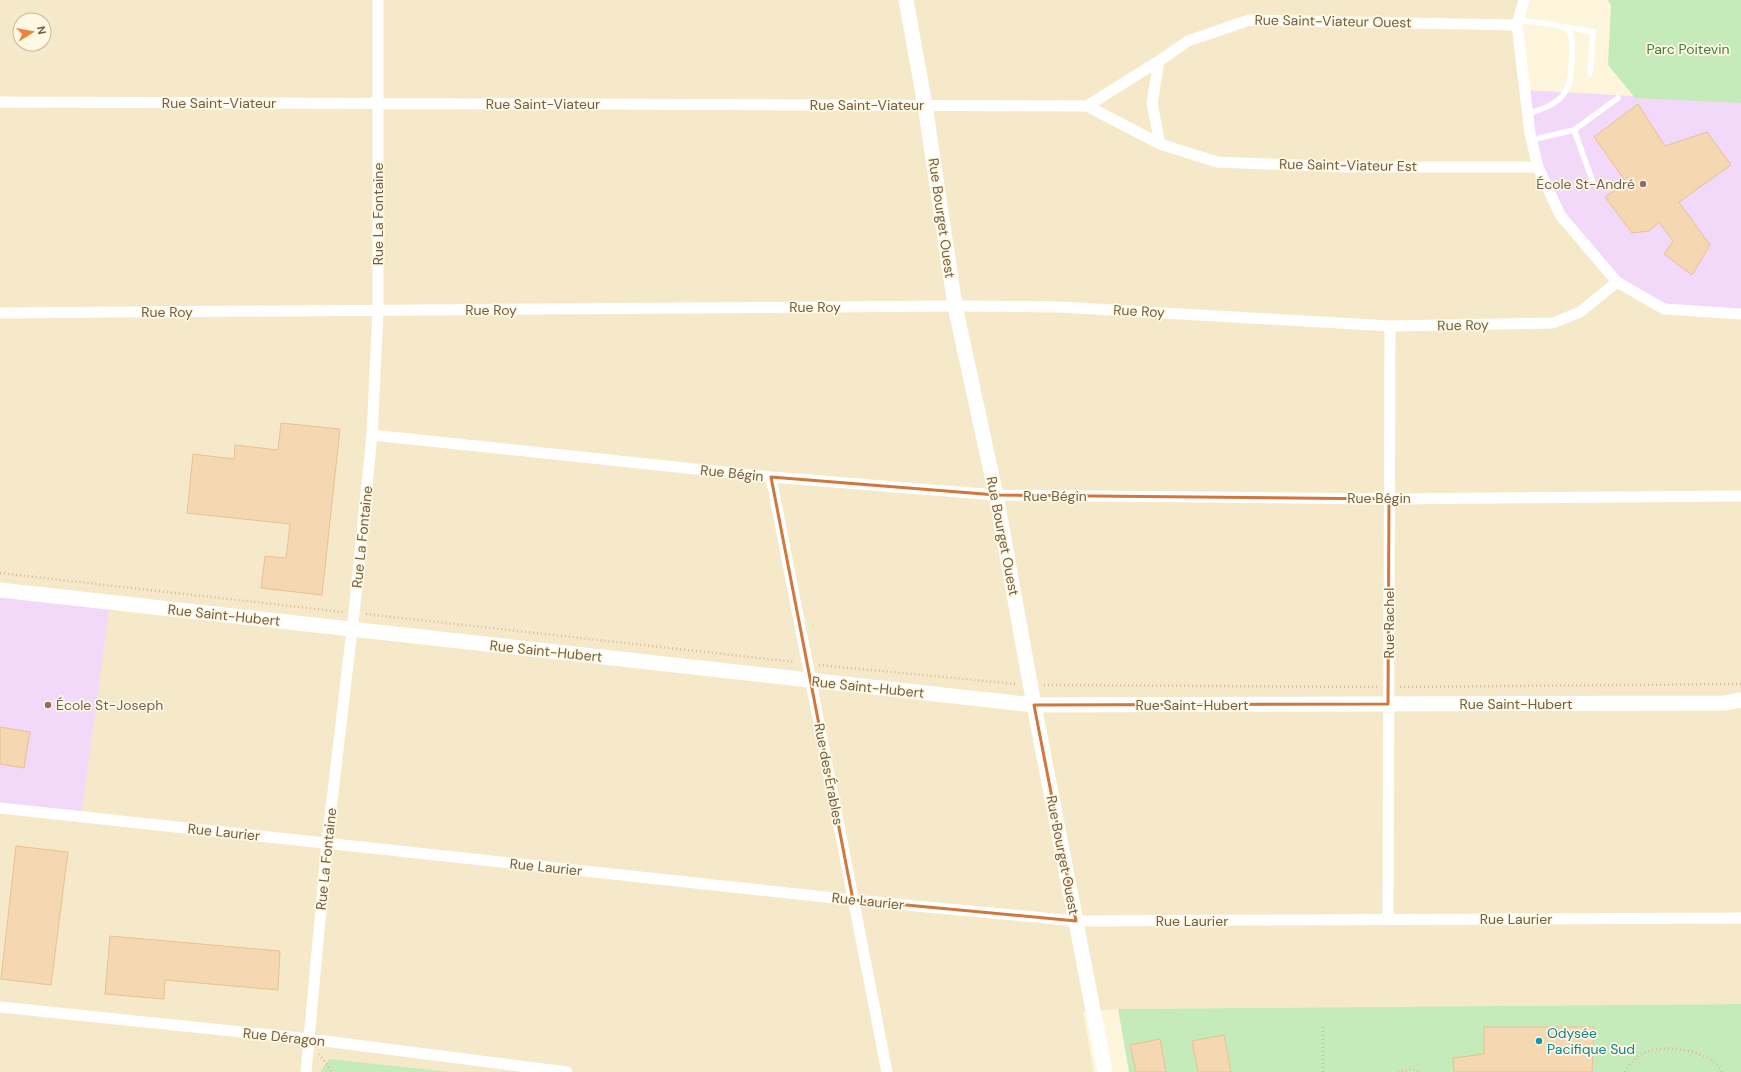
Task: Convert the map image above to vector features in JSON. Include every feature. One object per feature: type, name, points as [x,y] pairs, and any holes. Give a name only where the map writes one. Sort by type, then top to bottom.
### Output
[{"type":"street","name":"Rue La Fontaine","points":[[306,1072],[327,844],[354,613],[372,435],[378,311],[378,0]]},
{"type":"street","name":"Rue Bourget Ouest","points":[[906,0],[925,105],[955,306],[996,495],[1034,705],[1105,1072]]},
{"type":"street","points":[[1524,0],[1518,22],[1531,140],[1538,167],[1560,215],[1616,282],[1664,309],[1741,314]]},
{"type":"street","name":"Rue Saint-Viateur Ouest","points":[[1087,106],[1188,41],[1249,20],[1518,22]]},
{"type":"street","points":[[1159,61],[1152,103],[1160,144]]},
{"type":"street","name":"Rue Saint-Viateur","points":[[0,102],[1087,106]]},
{"type":"street","name":"Rue Saint-Viateur Est","points":[[1087,106],[1160,144],[1217,162],[1346,167],[1538,167]]},
{"type":"street","name":"Rue Roy","points":[[0,314],[955,306],[1060,307],[1390,326],[1553,323],[1580,312],[1616,282]]},
{"type":"street","name":"Rue Rachel","points":[[1388,920],[1390,326]]},
{"type":"street","name":"Rue Bégin","points":[[372,435],[772,477],[996,495],[1389,499],[1741,496]]},
{"type":"street","name":"Rue des Érables","points":[[772,477],[886,1072]]},
{"type":"street","name":"Rue Saint-Hubert","points":[[0,590],[1034,705],[1724,703],[1741,700]]},
{"type":"street","points":[[1724,703],[1741,705]]},
{"type":"street","name":"Rue Laurier","points":[[0,808],[853,900],[1076,921],[1741,918]]},
{"type":"street","name":"Rue Déragon","points":[[0,1007],[309,1039],[567,1072]]},
{"type":"lane","points":[[1518,22],[1593,32],[1590,73]]},
{"type":"lane","points":[[1527,114],[1547,108],[1560,99],[1568,88],[1571,75],[1572,44],[1571,34],[1563,27]]},
{"type":"lane","points":[[1531,140],[1574,130],[1618,98]]},
{"type":"lane","points":[[1574,130],[1593,182]]},
{"type":"path","name":"Rue Saint-Hubert","points":[[0,573],[808,664],[1031,685],[1388,687],[1741,684]]},
{"type":"path","points":[[1323,1026],[1323,1072]]},
{"type":"path","points":[[1625,1072],[1631,1063],[1642,1054],[1656,1049],[1670,1048],[1684,1049],[1702,1056],[1720,1068],[1722,1072]]},
{"type":"path","points":[[1398,1072],[1411,1069],[1419,1072]]},
{"type":"highlighted area","points":[[771,477],[996,495],[1389,499],[1388,704],[1034,705],[1076,921],[853,900]]},
{"type":"shaded area","points":[[0,0],[1523,0],[1518,20],[1522,90],[1675,316],[1741,315],[1741,1004],[1118,1009],[1083,1012],[1094,1072],[0,1072]]},
{"type":"shaded area","name":"École St-André","points":[[1522,90],[1741,102],[1741,314],[1675,316],[1614,286],[1566,230],[1535,165]]},
{"type":"shaded area","name":"École St-Joseph","points":[[0,590],[110,603],[81,817],[0,808]]},
{"type":"green space","name":"Parc Poitevin","points":[[1608,0],[1741,0],[1741,103],[1635,98],[1608,65],[1611,6]]},
{"type":"green space","points":[[1741,1004],[1741,1072],[1129,1072],[1118,1009]]},
{"type":"green space","points":[[329,1059],[451,1072],[320,1072]]},
{"type":"building","points":[[1638,104],[1665,146],[1707,132],[1731,165],[1679,202],[1710,245],[1692,275],[1664,254],[1673,241],[1659,222],[1649,231],[1632,233],[1605,197],[1626,182],[1594,137]]},
{"type":"building","points":[[281,423],[340,429],[322,595],[261,588],[265,556],[286,558],[290,524],[187,513],[193,454],[234,459],[235,445],[278,450]]},
{"type":"building","name":"École St-Joseph","points":[[0,727],[30,732],[24,768],[0,764]]},
{"type":"building","points":[[16,846],[68,852],[51,985],[1,979]]},
{"type":"building","points":[[110,936],[280,951],[278,990],[165,980],[164,999],[105,994]]},
{"type":"building","name":"Odysée Pacifique Sud","points":[[1484,1027],[1594,1027],[1592,1072],[1454,1072],[1453,1058],[1484,1054]]},
{"type":"building","points":[[1224,1035],[1231,1072],[1198,1072],[1192,1041]]},
{"type":"building","points":[[1160,1039],[1166,1072],[1136,1072],[1130,1045]]},
{"type":"place","name":"École St-André","points":[[1643,184]]},
{"type":"place","name":"École St-Joseph","points":[[48,705]]},
{"type":"place","name":"Odysée Pacifique Sud","points":[[1539,1041]]}]
